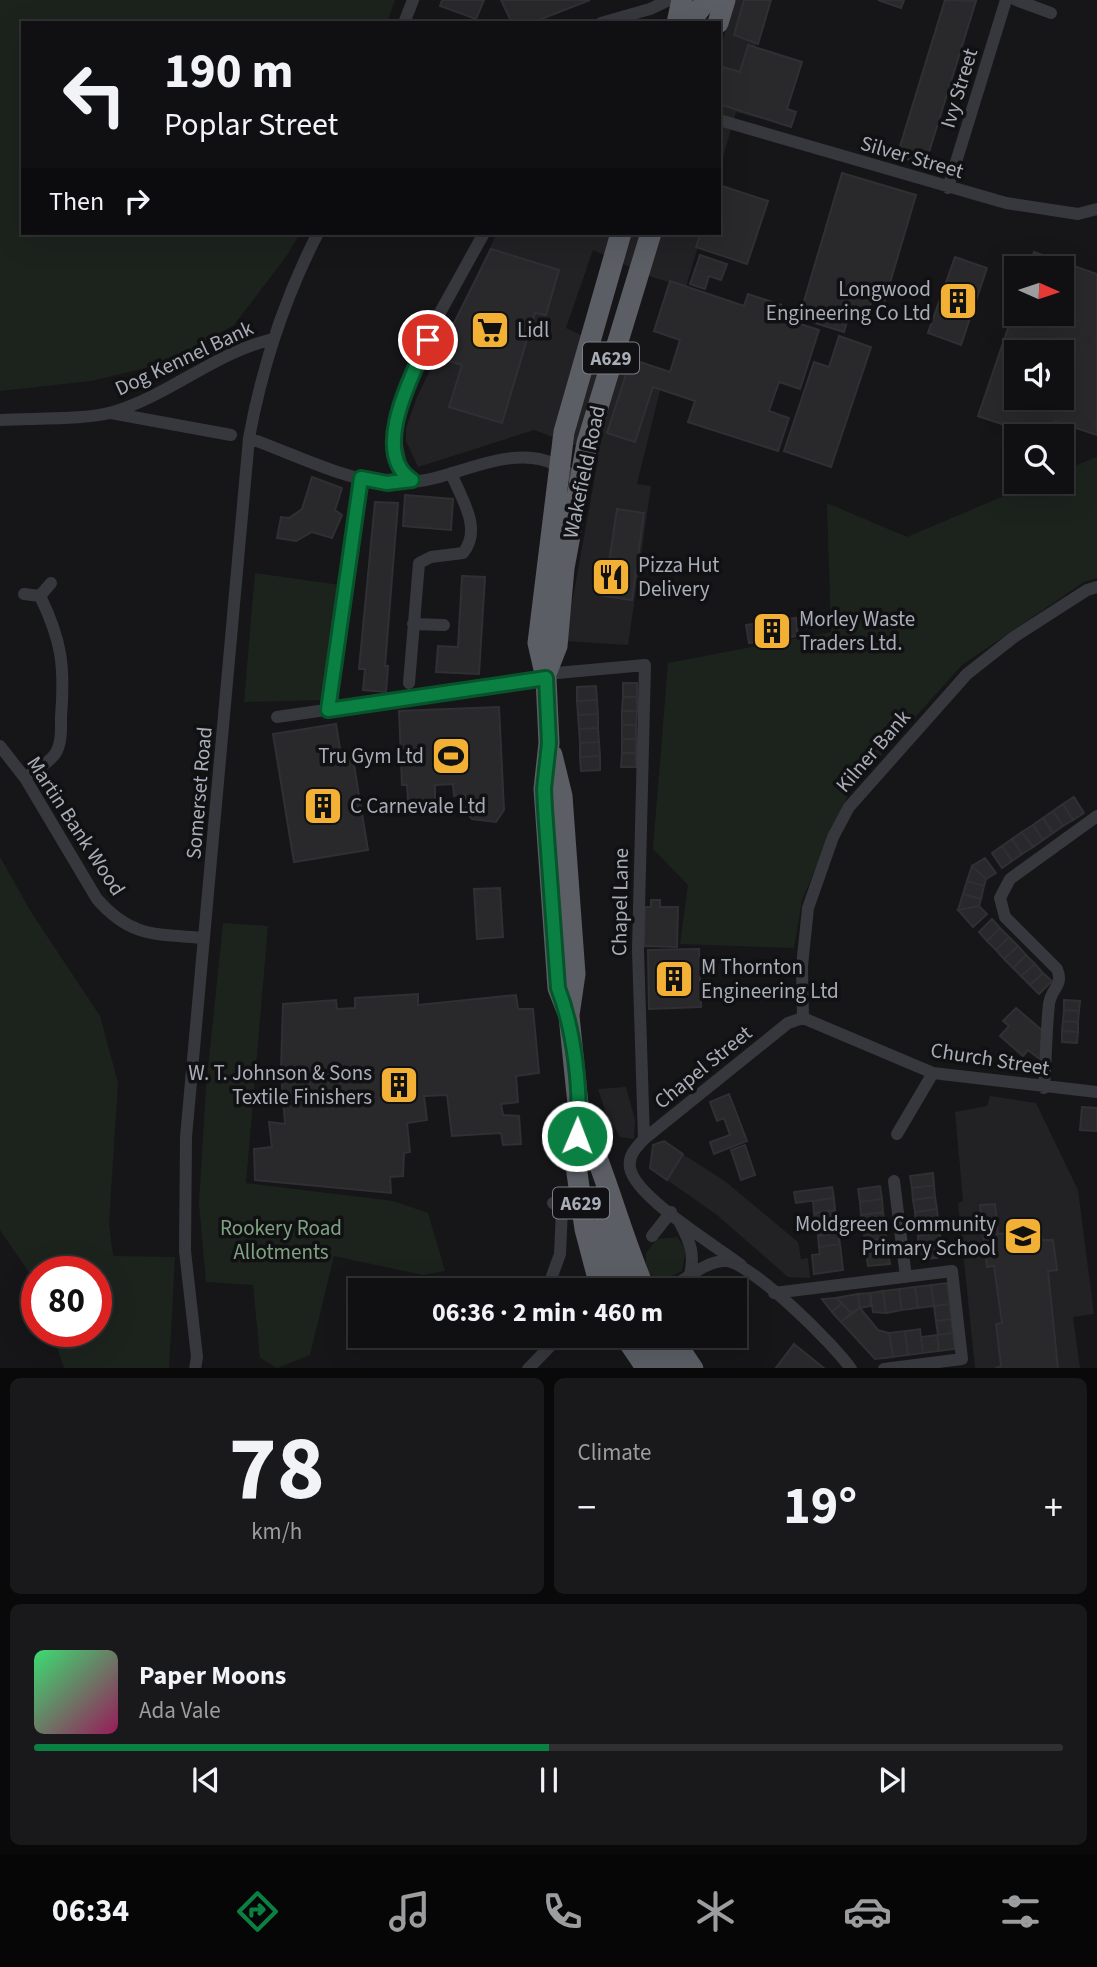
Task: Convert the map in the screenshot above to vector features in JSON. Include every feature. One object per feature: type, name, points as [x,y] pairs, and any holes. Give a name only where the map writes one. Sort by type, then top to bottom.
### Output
[{"type":"highway","points":[[677,21],[682,0]]},
{"type":"highway","points":[[682,21],[695,15],[707,0]]},
{"type":"highway","points":[[719,21],[725,0]]},
{"type":"highway","name":"Wakefield Road","points":[[598,1278],[584,1229],[575,1159],[579,1114],[569,1016],[575,974],[562,796],[549,743],[546,676],[537,643],[558,464],[574,392],[620,235]]},
{"type":"highway","name":"Wakefield Road","points":[[546,676],[556,646],[579,484],[606,373],[650,235]]},
{"type":"highway","name":"Wakefield Road","points":[[579,1114],[598,1154],[606,1184],[641,1278]]},
{"type":"highway","points":[[606,1184],[605,1236],[618,1278]]},
{"type":"highway","points":[[633,1348],[647,1368]]},
{"type":"highway","points":[[654,1348],[670,1368]]},
{"type":"highway","points":[[679,1348],[693,1368]]},
{"type":"street","points":[[405,21],[413,0]]},
{"type":"street","points":[[608,21],[650,9],[669,0]]},
{"type":"street","name":"Ivy Street","points":[[948,188],[1006,0]]},
{"type":"street","points":[[1016,0],[1051,13]]},
{"type":"street","name":"Silver Street","points":[[721,121],[1006,203],[1078,214],[1097,209]]},
{"type":"street","name":"Somerset Road","points":[[195,1368],[197,1357],[185,1251],[186,1137],[249,438],[257,395],[274,339],[317,235]]},
{"type":"street","points":[[412,480],[402,470],[393,426],[437,318],[483,235]]},
{"type":"street","name":"Dog Kennel Bank","points":[[111,413],[164,391],[248,345],[274,339]]},
{"type":"street","name":"Dog Kennel Bank","points":[[0,420],[111,413],[231,435]]},
{"type":"street","points":[[249,438],[361,478],[387,483],[420,481],[516,458],[558,464],[579,484]]},
{"type":"street","points":[[409,682],[419,563],[431,557],[463,553],[471,544],[473,532],[469,515],[451,473]]},
{"type":"street","points":[[328,710],[361,478]]},
{"type":"street","points":[[40,596],[51,583]]},
{"type":"street","name":"Kilner Bank","points":[[803,1018],[802,967],[808,908],[833,837],[849,807],[967,674],[1013,636],[1087,590],[1097,587]]},
{"type":"street","points":[[24,594],[40,596]]},
{"type":"street","points":[[25,778],[55,754],[60,738],[64,678],[62,651],[57,630],[40,596]]},
{"type":"street","points":[[413,624],[444,625]]},
{"type":"street","name":"Chapel Lane","points":[[546,676],[645,664],[638,950],[644,1139]]},
{"type":"street","points":[[277,718],[546,676]]},
{"type":"street","name":"Martin Bank Wood","points":[[0,746],[25,778],[97,899],[111,916],[128,928],[204,938]]},
{"type":"street","points":[[1044,1088],[1049,1000],[1059,986],[1060,977],[1057,969],[1005,917],[1000,898],[1010,879],[1097,816]]},
{"type":"street","name":"Church Street","points":[[803,1018],[933,1073],[1044,1088],[1097,1092]]},
{"type":"street","name":"Chapel Street","points":[[674,1215],[639,1186],[629,1164],[632,1152],[644,1139],[788,1023],[803,1018]]},
{"type":"street","points":[[897,1134],[933,1073]]},
{"type":"street","points":[[894,1181],[906,1277]]},
{"type":"street","points":[[552,1278],[560,1254],[562,1209],[553,1203]]},
{"type":"street","points":[[652,1236],[674,1215]]},
{"type":"street","points":[[674,1215],[774,1293],[829,1341],[851,1368]]},
{"type":"street","points":[[674,1215],[692,1246],[694,1261],[689,1278]]},
{"type":"street","points":[[689,1278],[720,1261],[741,1265]]},
{"type":"street","points":[[774,1293],[952,1271],[962,1359],[884,1368]]},
{"type":"street","points":[[528,1368],[546,1348]]},
{"type":"shaded area","points":[[735,0],[771,0],[743,83],[766,91],[758,118],[736,112],[721,164],[721,46]]},
{"type":"shaded area","points":[[496,235],[701,235],[686,287],[652,277],[593,250],[566,328],[664,374],[637,484],[651,486],[628,645],[565,641],[599,454],[534,430],[418,467],[406,441],[406,428],[417,397]]},
{"type":"shaded area","points":[[626,1087],[635,1120],[634,1139],[620,1137],[607,1116],[598,1089]]},
{"type":"shaded area","name":"Moldgreen Community Primary School","points":[[990,1096],[1036,1103],[1078,1190],[1094,1314],[1073,1317],[1080,1368],[975,1368],[958,1203],[963,1201],[955,1112],[987,1106]]},
{"type":"shaded area","points":[[683,1154],[726,1182],[798,1242],[801,1259],[808,1258],[810,1278],[788,1277],[717,1215],[667,1180]]},
{"type":"green space","points":[[0,0],[395,0],[388,21],[21,21],[21,235],[299,235],[288,254],[234,325],[166,363],[91,381],[0,391]]},
{"type":"green space","points":[[1097,457],[1097,578],[1084,582],[962,665],[850,790],[802,900],[794,948],[680,944],[688,885],[653,849],[668,663],[831,632],[827,503],[907,537],[1008,494],[1074,494],[1074,466]]},
{"type":"green space","points":[[255,573],[340,585],[324,700],[244,702]]},
{"type":"green space","points":[[0,857],[31,912],[100,1016],[118,1083],[109,1223],[113,1256],[175,1257],[169,1368],[64,1368],[57,1347],[112,1347],[112,1256],[21,1256],[21,1261],[0,1230]]},
{"type":"green space","name":"Rookery Road Allotments","points":[[223,923],[268,926],[246,1183],[393,1201],[428,1213],[445,1271],[423,1275],[334,1256],[310,1355],[277,1368],[260,1358],[253,1285],[206,1282],[199,1203],[206,1089]]},
{"type":"green space","points":[[677,1237],[686,1250],[682,1271],[668,1278],[657,1278],[646,1272],[646,1253],[657,1239]]},
{"type":"building","points":[[442,0],[484,0],[476,19],[440,6]]},
{"type":"building","points":[[501,0],[590,0],[536,21],[511,21]]},
{"type":"building","points":[[744,0],[771,0],[758,44],[734,35]]},
{"type":"building","points":[[878,0],[904,0],[901,8]]},
{"type":"building","points":[[945,0],[976,1],[925,165],[897,156]]},
{"type":"building","points":[[748,45],[802,62],[787,109],[796,112],[791,127],[721,105],[723,67],[740,72]]},
{"type":"building","points":[[842,173],[916,195],[884,303],[872,299],[866,321],[849,315],[844,332],[799,318]]},
{"type":"building","points":[[721,186],[768,201],[747,264],[696,247],[700,235],[721,235]]},
{"type":"building","name":"Lidl","points":[[491,249],[559,270],[546,315],[535,313],[502,423],[449,407],[462,365],[450,361],[453,350],[443,345]]},
{"type":"building","points":[[700,255],[727,264],[721,280],[709,276],[705,289],[690,284]]},
{"type":"building","name":"Longwood Engineering Co Ltd","points":[[955,257],[987,268],[961,345],[928,333]]},
{"type":"building","points":[[1074,266],[1097,274],[1097,435],[1074,427],[1074,424],[1055,421],[1054,424],[1004,425],[978,416],[1009,326],[1074,326]]},
{"type":"building","points":[[670,281],[744,306],[748,294],[781,305],[778,317],[819,330],[800,389],[779,382],[769,411],[789,418],[778,451],[688,422],[695,401],[653,387],[635,442],[607,433],[631,359],[670,372],[680,340],[654,331]]},
{"type":"building","points":[[839,336],[871,347],[831,467],[784,451],[814,362],[829,367]]},
{"type":"building","points":[[312,477],[342,488],[335,510],[342,515],[332,538],[312,532],[296,541],[277,538],[281,517],[289,518],[302,509]]},
{"type":"building","points":[[405,495],[453,499],[451,530],[403,526]]},
{"type":"building","points":[[375,502],[398,503],[385,666],[388,666],[386,692],[363,690],[365,669],[359,669]]},
{"type":"building","points":[[617,509],[644,513],[632,600],[604,596]]},
{"type":"building","points":[[462,576],[485,577],[479,674],[436,672],[438,646],[458,647]]},
{"type":"building","name":"Morley Waste Traders Ltd.","points":[[796,618],[798,636],[749,643],[746,625]]},
{"type":"building","points":[[623,683],[637,683],[637,697],[623,697]]},
{"type":"building","points":[[596,686],[597,700],[577,701],[577,687]]},
{"type":"building","points":[[623,697],[637,697],[637,711],[622,711]]},
{"type":"building","points":[[597,700],[598,714],[578,715],[577,701]]},
{"type":"building","name":"Tru Gym Ltd","points":[[499,707],[504,810],[496,822],[472,819],[466,812],[465,795],[454,796],[453,784],[435,785],[435,799],[408,800],[407,785],[402,785],[399,711]]},
{"type":"building","points":[[622,711],[637,711],[636,725],[622,725]]},
{"type":"building","points":[[598,714],[598,728],[579,729],[578,715]]},
{"type":"building","name":"C Carnevale Ltd","points":[[336,724],[342,761],[353,759],[368,850],[294,862],[273,734]]},
{"type":"building","points":[[622,725],[636,725],[636,739],[622,739]]},
{"type":"building","points":[[598,728],[599,742],[580,743],[579,729]]},
{"type":"building","points":[[622,739],[636,739],[636,753],[622,753]]},
{"type":"building","points":[[599,742],[600,756],[580,757],[580,743]]},
{"type":"building","points":[[622,753],[636,753],[636,767],[621,767]]},
{"type":"building","points":[[600,756],[600,770],[581,771],[580,757]]},
{"type":"building","points":[[1074,797],[1084,813],[1073,820],[1063,804]]},
{"type":"building","points":[[1063,804],[1073,820],[1063,826],[1053,811]]},
{"type":"building","points":[[1053,811],[1063,826],[1053,833],[1043,818]]},
{"type":"building","points":[[1043,818],[1053,833],[1043,840],[1033,825]]},
{"type":"building","points":[[1033,825],[1043,840],[1033,847],[1022,832]]},
{"type":"building","points":[[1022,832],[1033,847],[1022,854],[1012,839]]},
{"type":"building","points":[[1012,839],[1022,854],[1012,861],[1002,846]]},
{"type":"building","points":[[1002,846],[1012,861],[1002,868],[992,853]]},
{"type":"building","points":[[985,858],[996,873],[986,879],[972,866]]},
{"type":"building","points":[[972,866],[986,879],[984,886],[967,881]]},
{"type":"building","points":[[967,881],[984,886],[981,899],[963,894]]},
{"type":"building","points":[[500,888],[503,937],[477,939],[474,889]]},
{"type":"building","points":[[963,894],[981,899],[979,906],[958,910]]},
{"type":"building","points":[[651,900],[660,900],[660,907],[678,907],[677,947],[644,946],[645,907],[651,907]]},
{"type":"building","points":[[979,906],[987,914],[973,927],[958,910]]},
{"type":"building","points":[[992,919],[1000,928],[987,941],[979,932]]},
{"type":"building","points":[[1000,928],[1009,937],[996,950],[987,941]]},
{"type":"building","points":[[1009,937],[1018,946],[1004,959],[996,950]]},
{"type":"building","points":[[1018,946],[1026,955],[1013,968],[1004,959]]},
{"type":"building","name":"M Thornton Engineering Ltd","points":[[699,949],[701,1007],[649,1009],[648,950]]},
{"type":"building","points":[[1026,955],[1035,964],[1021,976],[1013,968]]},
{"type":"building","points":[[1035,964],[1043,973],[1030,985],[1021,976]]},
{"type":"building","points":[[1043,973],[1052,981],[1039,994],[1030,985]]},
{"type":"building","name":"W. T. Johnson & Sons Textile Finishers","points":[[418,994],[418,1005],[516,995],[518,1009],[533,1009],[539,1073],[516,1076],[518,1102],[501,1104],[503,1115],[519,1116],[521,1144],[503,1145],[501,1133],[452,1136],[447,1095],[424,1096],[427,1120],[407,1123],[410,1152],[404,1153],[403,1176],[390,1177],[391,1193],[255,1180],[254,1149],[272,1147],[269,1122],[285,1124],[281,1070],[283,1004],[336,1000],[337,1009],[355,1008],[355,998]]},
{"type":"building","points":[[1064,1000],[1080,1001],[1079,1011],[1064,1010]]},
{"type":"building","points":[[1016,1008],[1044,1032],[1042,1061],[1028,1050],[1023,1056],[1000,1036],[1009,1026],[1003,1021]]},
{"type":"building","points":[[1064,1010],[1079,1011],[1078,1022],[1063,1021]]},
{"type":"building","points":[[1063,1021],[1078,1022],[1078,1032],[1062,1031]]},
{"type":"building","points":[[1062,1031],[1078,1032],[1077,1043],[1062,1042]]},
{"type":"building","points":[[729,1094],[747,1141],[714,1154],[710,1142],[730,1135],[724,1118],[717,1121],[710,1102]]},
{"type":"building","points":[[1082,1107],[1097,1108],[1097,1131],[1080,1130]]},
{"type":"building","points":[[664,1141],[683,1154],[667,1180],[650,1168],[653,1145]]},
{"type":"building","points":[[745,1145],[755,1175],[741,1180],[731,1150]]},
{"type":"building","points":[[933,1173],[934,1185],[912,1188],[910,1176]]},
{"type":"building","points":[[934,1185],[935,1197],[913,1200],[912,1188]]},
{"type":"building","points":[[880,1186],[882,1199],[860,1202],[858,1189]]},
{"type":"building","points":[[832,1187],[834,1198],[796,1203],[794,1192]]},
{"type":"building","points":[[935,1197],[937,1209],[915,1212],[913,1200]]},
{"type":"building","points":[[834,1198],[835,1210],[814,1213],[813,1201]]},
{"type":"building","points":[[882,1199],[883,1212],[861,1215],[860,1202]]},
{"type":"building","points":[[995,1204],[998,1234],[1041,1231],[1042,1240],[1053,1240],[1057,1270],[1048,1271],[1058,1368],[996,1368],[1001,1366],[996,1324],[1002,1323],[994,1266],[987,1267],[980,1205]]},
{"type":"building","points":[[937,1209],[938,1221],[916,1224],[915,1212]]},
{"type":"building","points":[[835,1210],[837,1221],[816,1224],[814,1213]]},
{"type":"building","points":[[883,1212],[885,1225],[863,1228],[861,1215]]},
{"type":"building","points":[[837,1221],[838,1233],[818,1236],[816,1224]]},
{"type":"building","points":[[938,1221],[940,1233],[918,1236],[916,1224]]},
{"type":"building","points":[[885,1225],[886,1238],[865,1241],[863,1228]]},
{"type":"building","points":[[838,1233],[840,1244],[819,1247],[818,1236]]},
{"type":"building","points":[[940,1233],[941,1245],[919,1248],[918,1236]]},
{"type":"building","points":[[886,1238],[888,1251],[866,1253],[865,1241]]},
{"type":"building","points":[[840,1244],[843,1270],[814,1274],[812,1255],[820,1254],[819,1247]]},
{"type":"building","points":[[941,1245],[943,1257],[920,1260],[919,1248]]},
{"type":"building","points":[[888,1251],[890,1264],[868,1266],[866,1253]]},
{"type":"building","points":[[947,1283],[950,1304],[934,1306],[931,1285]]},
{"type":"building","points":[[931,1285],[934,1306],[918,1308],[915,1287]]},
{"type":"building","points":[[915,1287],[918,1308],[902,1310],[899,1289]]},
{"type":"building","points":[[899,1289],[902,1310],[886,1313],[883,1291]]},
{"type":"building","points":[[883,1291],[886,1313],[873,1312],[870,1293]]},
{"type":"building","points":[[870,1293],[871,1306],[860,1308],[858,1294]]},
{"type":"building","points":[[858,1294],[860,1308],[851,1313],[836,1298]]},
{"type":"building","points":[[836,1298],[842,1303],[832,1312],[822,1299]]},
{"type":"building","points":[[842,1303],[851,1313],[841,1322],[832,1312]]},
{"type":"building","points":[[950,1304],[951,1319],[936,1321],[934,1306]]},
{"type":"building","points":[[860,1308],[878,1330],[889,1333],[893,1357],[875,1359],[841,1322]]},
{"type":"building","points":[[951,1319],[953,1333],[938,1335],[936,1321]]},
{"type":"building","points":[[920,1329],[923,1353],[908,1355],[905,1331]]},
{"type":"building","points":[[905,1331],[908,1355],[893,1357],[889,1333]]},
{"type":"building","points":[[953,1333],[955,1349],[939,1351],[937,1335]]},
{"type":"building","points":[[937,1335],[939,1351],[923,1353],[921,1337]]},
{"type":"building","points":[[794,1344],[824,1368],[776,1368]]},
{"type":"place","name":"Longwood Engineering Co Ltd","points":[[958,301]]},
{"type":"place","name":"Lidl","points":[[490,330]]},
{"type":"place","name":"Pizza Hut Delivery","points":[[611,577]]},
{"type":"place","name":"Morley Waste Traders Ltd.","points":[[772,631]]},
{"type":"place","name":"Tru Gym Ltd","points":[[451,756]]},
{"type":"place","name":"C Carnevale Ltd","points":[[323,806]]},
{"type":"place","name":"M Thornton Engineering Ltd","points":[[674,979]]},
{"type":"place","name":"W. T. Johnson & Sons Textile Finishers","points":[[399,1085]]},
{"type":"place","name":"Moldgreen Community Primary School","points":[[1023,1236]]},
{"type":"route","points":[[428,340],[393,426],[398,460],[406,476],[412,480],[387,483],[361,478],[328,710],[546,678],[549,743],[544,789],[545,809],[558,988],[569,1016],[579,1114],[577,1136]]}]
